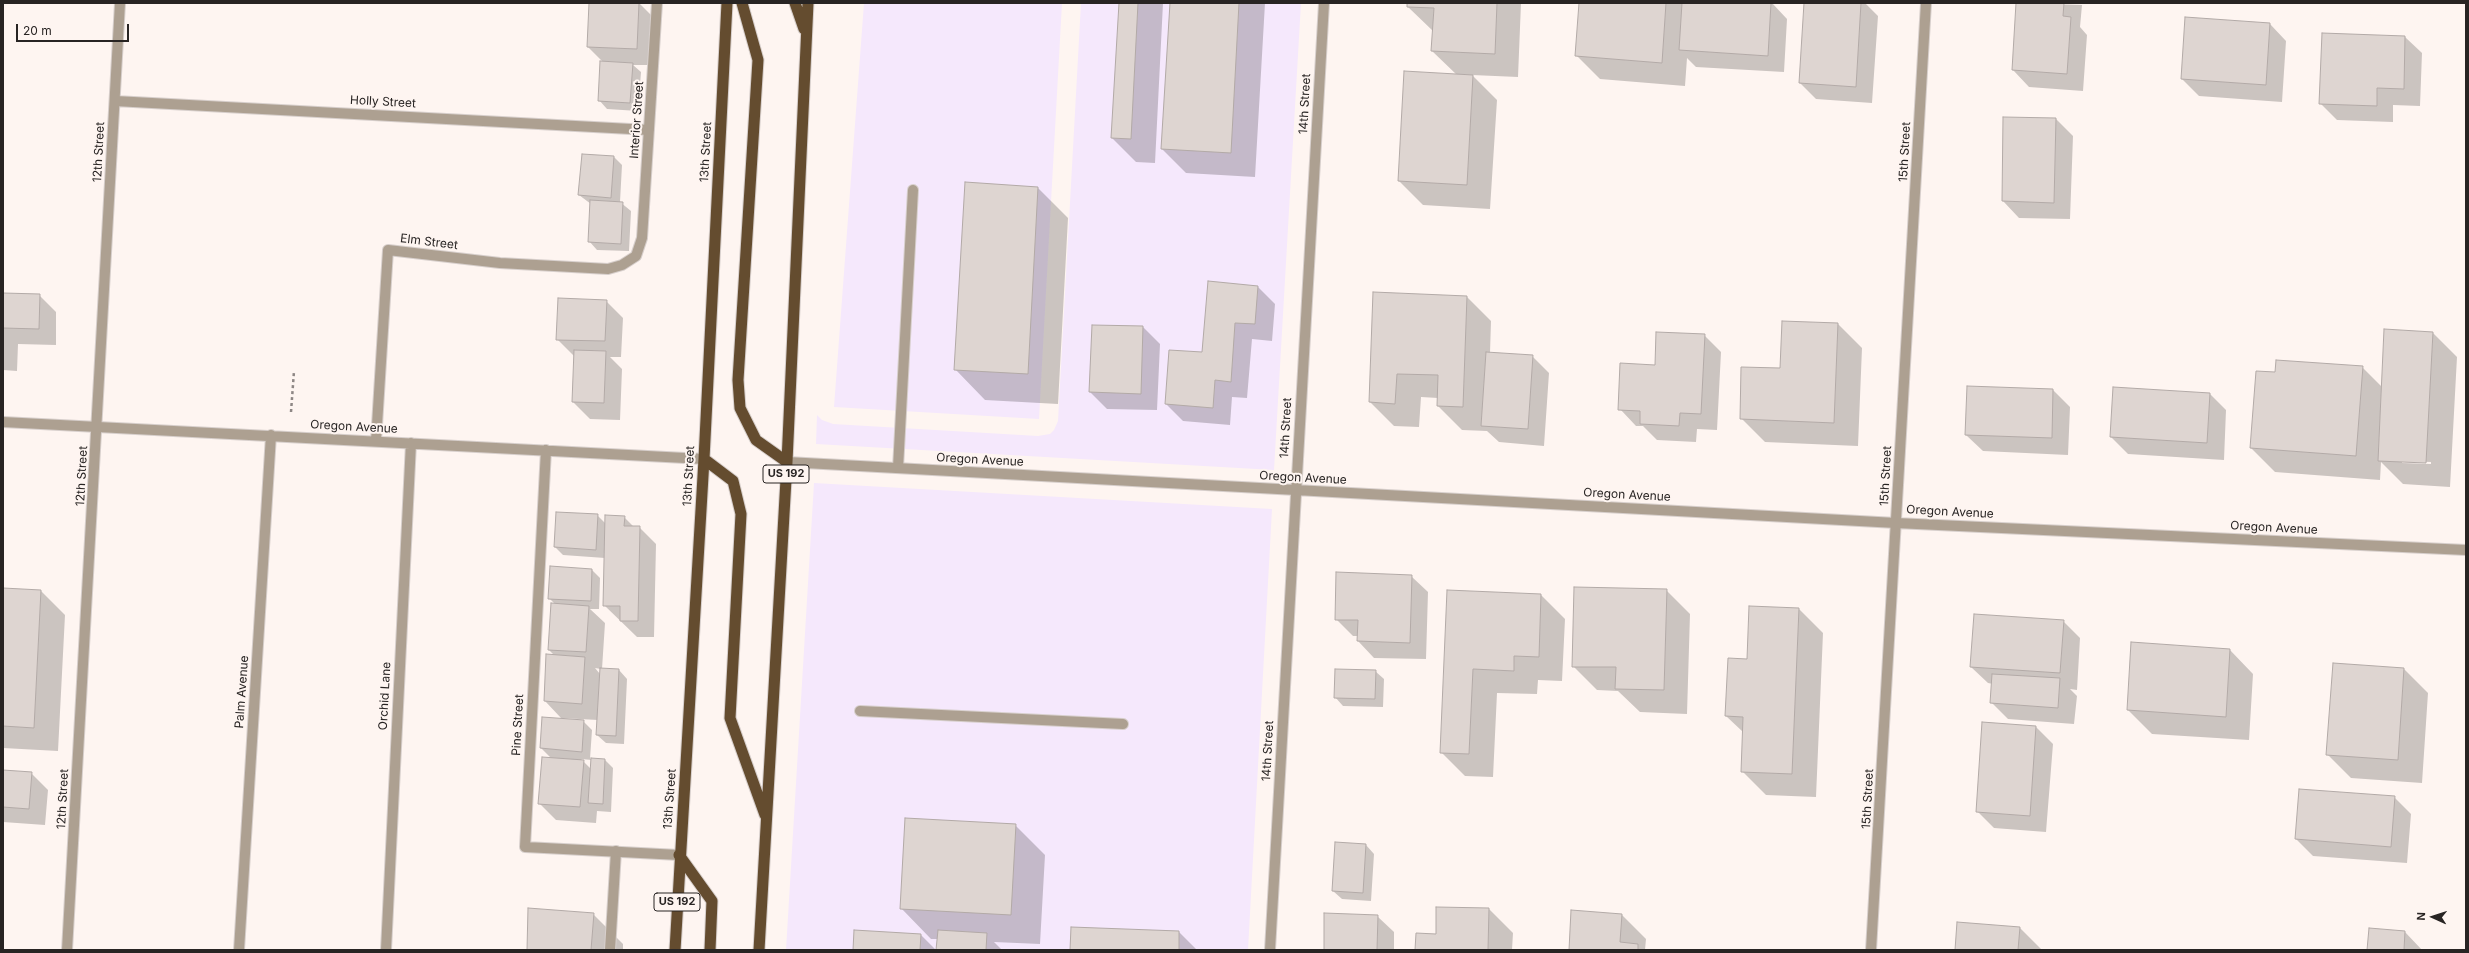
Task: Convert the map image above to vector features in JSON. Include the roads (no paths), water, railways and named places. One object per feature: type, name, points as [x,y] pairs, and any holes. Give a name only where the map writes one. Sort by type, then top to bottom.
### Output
[{"type":"highway","name":"13th Street","points":[[675,950],[679,855],[704,458],[727,3]]},
{"type":"highway","points":[[742,3],[758,60],[738,380],[740,408],[756,440],[787,462]]},
{"type":"highway","points":[[796,3],[806,35]]},
{"type":"highway","name":"US 192","points":[[759,950],[787,462],[808,3]]},
{"type":"highway","points":[[704,458],[733,480],[741,514],[730,718],[767,820]]},
{"type":"highway","points":[[679,855],[712,901],[710,950]]},
{"type":"street","name":"12th Street","points":[[67,950],[98,427],[120,3]]},
{"type":"street","name":"Interior Street","points":[[642,238],[657,3]]},
{"type":"street","name":"14th Street","points":[[1270,950],[1324,3]]},
{"type":"street","name":"15th Street","points":[[1871,950],[1926,3]]},
{"type":"street","name":"Holly Street","points":[[115,101],[649,130]]},
{"type":"street","points":[[898,468],[913,190]]},
{"type":"street","name":"Elm Street","points":[[376,441],[388,250],[500,263],[608,269],[622,265],[636,256],[642,238]]},
{"type":"street","name":"Oregon Avenue","points":[[3,422],[704,458]]},
{"type":"street","name":"Palm Avenue","points":[[239,950],[271,435]]},
{"type":"street","name":"Orchid Lane","points":[[386,950],[411,443]]},
{"type":"street","name":"Pine Street","points":[[546,450],[525,847],[679,855]]},
{"type":"street","name":"Oregon Avenue","points":[[787,462],[1896,523],[2466,550]]},
{"type":"street","points":[[860,710],[1122,724]]},
{"type":"street","points":[[610,950],[616,852]]}]
